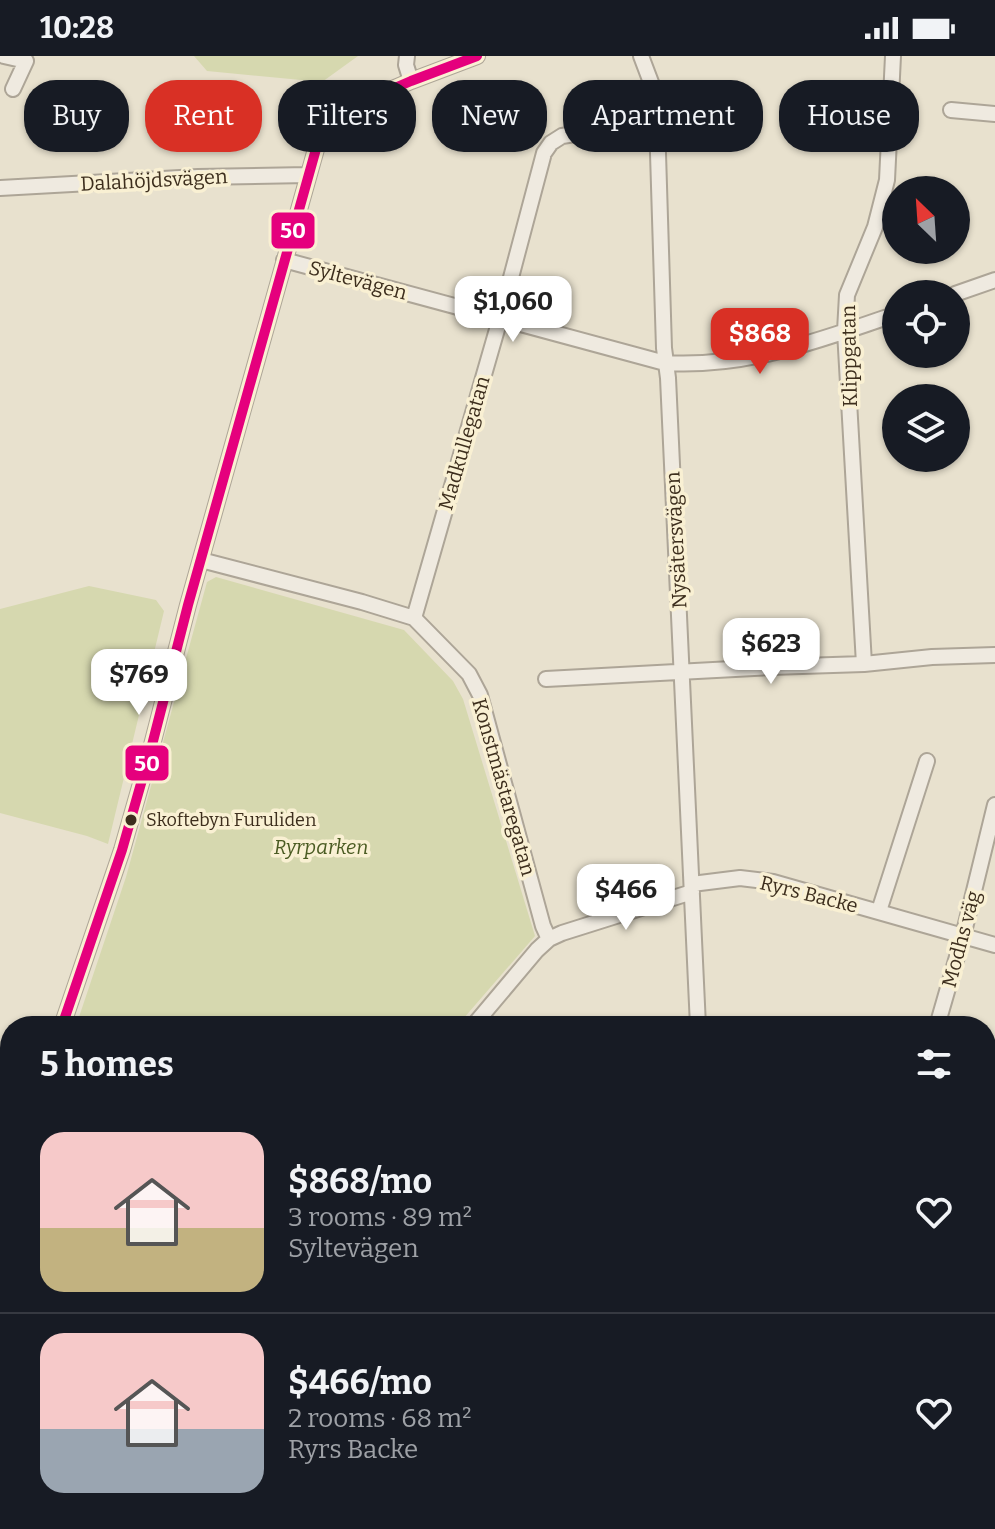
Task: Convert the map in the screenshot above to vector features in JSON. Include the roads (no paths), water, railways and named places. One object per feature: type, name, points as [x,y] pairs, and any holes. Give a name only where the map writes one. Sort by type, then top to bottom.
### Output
[{"type":"street","points":[[4,56],[26,61],[13,89]]},
{"type":"street","points":[[407,56],[411,80]]},
{"type":"street","points":[[414,80],[477,56]]},
{"type":"street","name":"Nysätersvägen","points":[[641,56],[650,80]]},
{"type":"street","name":"Klippgatan","points":[[864,664],[845,331],[847,295],[875,227],[887,180],[893,56]]},
{"type":"street","points":[[951,110],[995,114]]},
{"type":"street","name":"Madkullegatan","points":[[414,618],[544,153],[551,143],[563,136]]},
{"type":"street","points":[[65,1016],[122,850],[315,152]]},
{"type":"street","name":"Nysätersvägen","points":[[658,152],[665,363],[683,672],[698,1016]]},
{"type":"street","name":"Dalahöjdsvägen","points":[[0,188],[198,177],[308,175]]},
{"type":"street","name":"Syltevägen","points":[[284,260],[665,363],[722,362],[762,356],[882,319]]},
{"type":"street","points":[[970,289],[995,280]]},
{"type":"street","name":"Konstmästaregatan","points":[[201,560],[414,618],[469,674],[480,695],[549,939]]},
{"type":"street","points":[[546,679],[995,655]]},
{"type":"street","name":"Ryrs Backe","points":[[879,911],[927,761]]},
{"type":"street","name":"Modhs väg","points":[[940,1016],[995,805]]},
{"type":"street","name":"Ryrs Backe","points":[[549,939],[692,888],[740,878],[773,882],[995,945]]},
{"type":"street","points":[[481,1016],[549,939]]},
{"type":"place","name":"Skoftebyn Furuliden","points":[[131,820]]},
{"type":"park label","name":"Ryrparken","points":[[321,847]]}]
